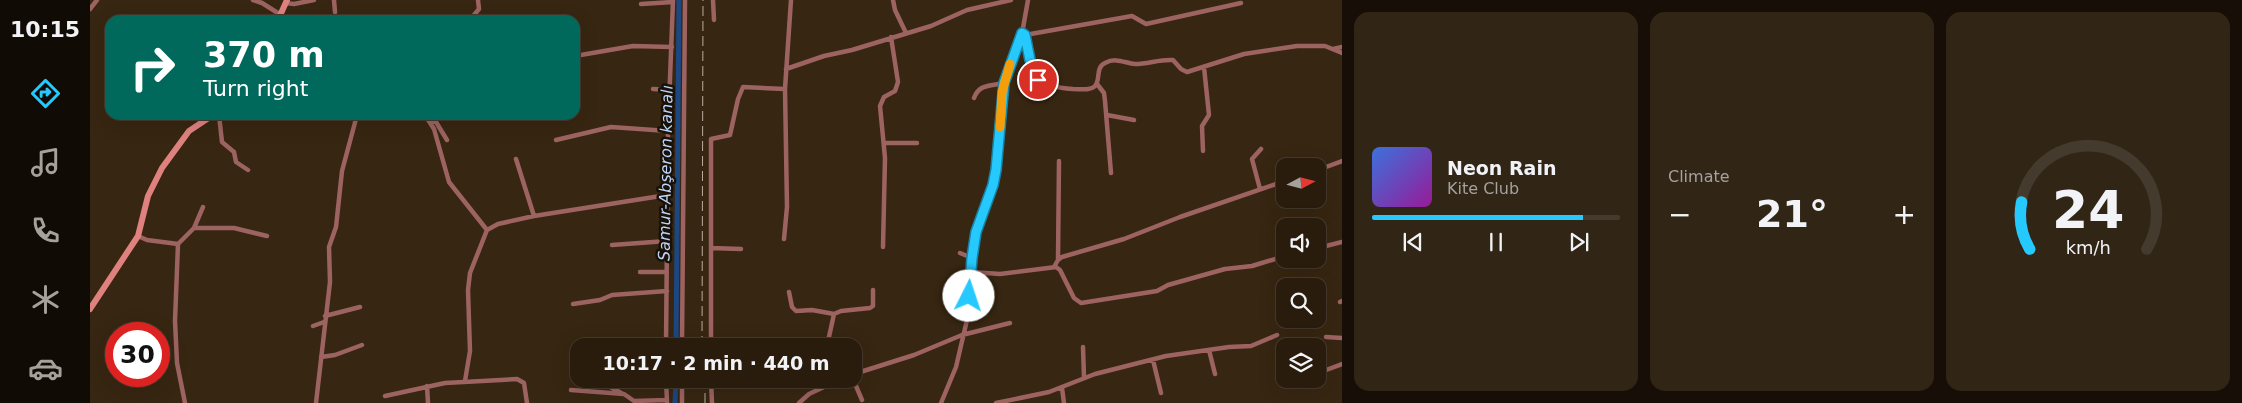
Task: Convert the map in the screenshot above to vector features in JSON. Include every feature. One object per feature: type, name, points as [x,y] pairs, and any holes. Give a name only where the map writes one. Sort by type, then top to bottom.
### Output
[{"type":"street","points":[[90,9],[97,0]]},
{"type":"street","points":[[253,0],[262,3],[276,15]]},
{"type":"street","points":[[281,15],[287,1],[294,4],[314,0]]},
{"type":"street","points":[[334,0],[335,12]]},
{"type":"street","points":[[474,14],[479,9],[478,0]]},
{"type":"street","points":[[682,338],[685,0]]},
{"type":"street","points":[[713,0],[714,20]]},
{"type":"street","points":[[784,238],[787,180],[785,88],[791,0]]},
{"type":"street","points":[[893,0],[895,10],[906,33]]},
{"type":"street","points":[[786,70],[824,56],[938,23],[967,10],[1011,0]]},
{"type":"street","points":[[941,403],[956,367],[968,315],[976,232],[993,185],[996,170],[1004,83],[1024,34],[1028,0]]},
{"type":"street","points":[[641,4],[673,1],[668,131],[666,338]]},
{"type":"street","points":[[1024,34],[1132,16],[1148,24],[1241,3]]},
{"type":"street","points":[[1024,34],[1032,69],[1042,84],[1083,89],[1094,87],[1097,84]]},
{"type":"street","points":[[883,247],[884,143],[881,132],[882,101],[884,97],[895,91],[898,82],[891,37]]},
{"type":"street","points":[[1111,173],[1104,93],[1097,84],[1098,72],[1104,63],[1114,60],[1134,64],[1173,60],[1181,69],[1187,72],[1231,57],[1254,52],[1316,45],[1342,53]]},
{"type":"street","points":[[580,55],[633,46],[672,47]]},
{"type":"street","points":[[1334,49],[1342,47]]},
{"type":"street","points":[[1203,151],[1203,124],[1209,119],[1204,67]]},
{"type":"street","points":[[974,98],[976,90],[1004,83]]},
{"type":"street","points":[[710,338],[711,139],[730,135],[742,88],[785,88]]},
{"type":"street","points":[[653,89],[670,90]]},
{"type":"street","points":[[1107,115],[1134,120]]},
{"type":"street","points":[[90,309],[138,236],[148,196],[162,168],[189,131],[206,120]]},
{"type":"street","points":[[220,120],[222,142],[234,152],[237,164],[248,170]]},
{"type":"street","points":[[314,402],[331,271],[329,248],[336,227],[342,171],[356,120]]},
{"type":"street","points":[[429,120],[434,128],[449,182],[487,230]]},
{"type":"street","points":[[432,120],[436,122],[447,140]]},
{"type":"street","points":[[556,140],[611,127],[668,131]]},
{"type":"street","points":[[884,143],[917,143]]},
{"type":"street","points":[[1260,190],[1252,160],[1261,149]]},
{"type":"street","points":[[516,159],[534,216]]},
{"type":"street","points":[[1054,267],[1058,260],[1059,161]]},
{"type":"street","points":[[1326,167],[1342,161]]},
{"type":"street","points":[[1058,260],[1124,239],[1180,217],[1276,184]]},
{"type":"street","points":[[465,381],[470,351],[468,290],[470,273],[487,230],[498,224],[534,216],[667,195]]},
{"type":"street","points":[[186,403],[177,363],[178,244],[194,228],[203,207]]},
{"type":"street","points":[[194,228],[234,228],[267,236]]},
{"type":"street","points":[[138,236],[147,240],[178,244]]},
{"type":"street","points":[[612,245],[667,241]]},
{"type":"street","points":[[1326,246],[1342,242]]},
{"type":"street","points":[[711,248],[740,249]]},
{"type":"street","points":[[960,253],[972,258]]},
{"type":"street","points":[[971,272],[1000,274],[1054,267],[1060,270],[1074,298],[1081,303],[1157,291],[1172,284],[1225,269],[1252,266],[1276,259]]},
{"type":"street","points":[[640,272],[667,272]]},
{"type":"street","points":[[789,292],[792,306],[796,311],[812,310],[834,314],[842,311],[870,308],[873,306],[873,290]]},
{"type":"street","points":[[573,304],[600,300],[612,295],[667,291]]},
{"type":"street","points":[[325,316],[360,306]]},
{"type":"street","points":[[829,338],[834,314]]},
{"type":"street","points":[[313,326],[324,322]]},
{"type":"street","points":[[862,371],[914,355],[962,335],[1010,323]]},
{"type":"street","points":[[996,403],[1049,392],[1084,378],[1172,355],[1229,346],[1251,346],[1277,335]]},
{"type":"street","points":[[1326,337],[1342,338]]},
{"type":"street","points":[[321,357],[335,355],[362,345]]},
{"type":"street","points":[[1083,347],[1084,378]]},
{"type":"street","points":[[1209,350],[1215,374]]},
{"type":"street","points":[[1153,360],[1161,393]]},
{"type":"street","points":[[1326,370],[1342,364]]},
{"type":"street","points":[[385,396],[427,386],[465,381],[520,379],[524,383],[527,403]]},
{"type":"street","points":[[427,386],[428,403]]},
{"type":"street","points":[[613,388],[634,401],[667,402],[666,388]]},
{"type":"street","points":[[682,388],[682,403]]},
{"type":"street","points":[[711,388],[712,403]]},
{"type":"street","points":[[799,403],[818,388]]},
{"type":"street","points":[[857,388],[862,400]]},
{"type":"street","points":[[1062,388],[1064,403]]},
{"type":"street","points":[[571,390],[624,394]]},
{"type":"waterway","name":"Samur-Abşeron kanalı","points":[[676,338],[679,0]]},
{"type":"waterway","name":"Samur-Abşeron kanalı","points":[[675,403],[676,388]]},
{"type":"railway","points":[[702,338],[703,0]]},
{"type":"railway","points":[[705,388],[705,403]]},
{"type":"slow traffic","points":[[1000,127],[1002,92],[1010,64]]},
{"type":"route","points":[[969,296],[976,232],[993,185],[996,170],[1002,92],[1022,33],[1025,35],[1030,60],[1038,80]]}]
